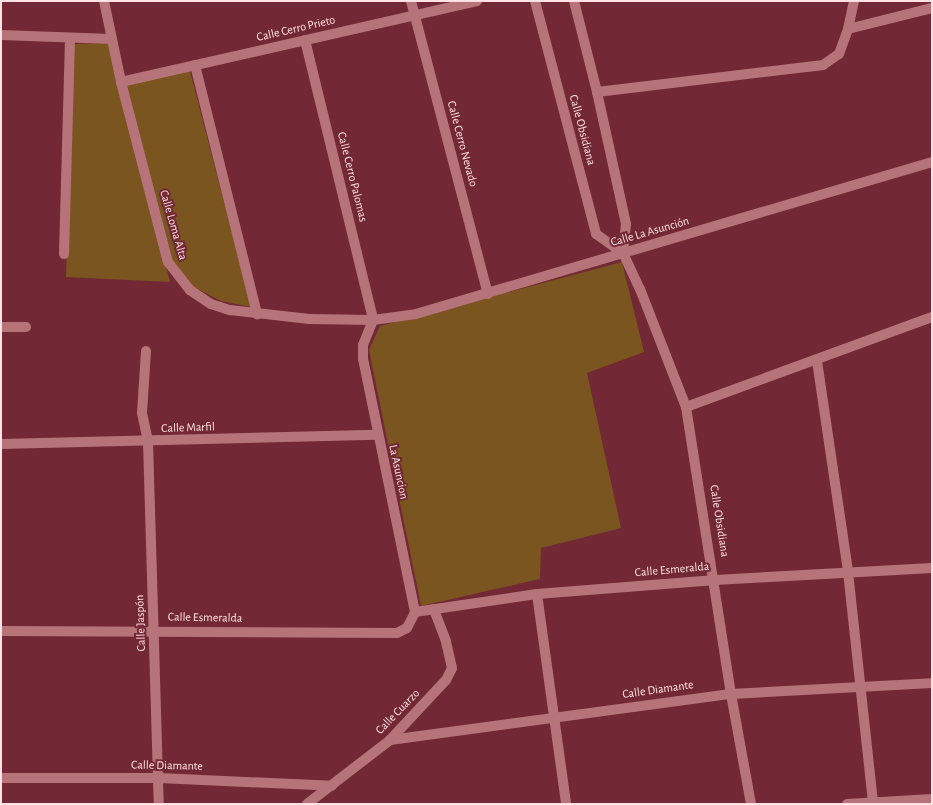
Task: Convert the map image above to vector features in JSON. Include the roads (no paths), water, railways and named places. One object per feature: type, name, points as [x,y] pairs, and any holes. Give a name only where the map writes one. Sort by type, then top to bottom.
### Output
[{"type":"street","name":"Calle Loma Alta","points":[[104,1],[121,82],[168,262],[190,290],[211,304],[230,310],[309,319],[373,320]]},
{"type":"street","name":"Calle Cerro Nevado","points":[[411,1],[488,294]]},
{"type":"street","name":"Calle Cerro Prieto","points":[[121,82],[477,1]]},
{"type":"street","name":"Calle Obsidiana","points":[[535,1],[596,234],[623,253],[640,289],[686,407],[715,580],[731,694],[752,804]]},
{"type":"street","name":"Calle Obsidiana","points":[[574,1],[597,92],[626,224],[623,253]]},
{"type":"street","points":[[597,92],[823,65],[832,61],[839,54],[848,29],[854,1]]},
{"type":"street","points":[[848,29],[932,8]]},
{"type":"street","points":[[1,35],[112,39]]},
{"type":"street","points":[[64,254],[70,38]]},
{"type":"street","name":"Calle Cerro Palomas","points":[[305,40],[373,320]]},
{"type":"street","points":[[195,65],[257,314]]},
{"type":"street","name":"Calle La Asunción","points":[[373,320],[416,314],[488,294],[932,162]]},
{"type":"street","points":[[686,407],[817,361],[932,317]]},
{"type":"street","name":"La Asuncion","points":[[373,320],[363,345],[362,358],[415,612]]},
{"type":"street","points":[[1,327],[26,327]]},
{"type":"street","name":"Calle Jaspón","points":[[146,351],[142,413],[148,442],[159,804]]},
{"type":"street","points":[[817,361],[848,572],[858,687],[873,802]]},
{"type":"street","name":"Calle Marfil","points":[[1,444],[148,442],[377,435]]},
{"type":"street","name":"Calle Esmeralda","points":[[1,631],[154,630],[397,633],[407,628],[415,612],[537,594],[715,580],[932,568]]},
{"type":"street","points":[[537,594],[566,804]]},
{"type":"street","name":"Calle Cuarzo","points":[[306,804],[332,786],[390,740],[446,680],[452,668],[446,641],[434,609]]},
{"type":"street","name":"Calle Diamante","points":[[390,740],[731,694],[932,683]]},
{"type":"street","name":"Calle Diamante","points":[[1,778],[159,778],[332,786]]},
{"type":"street","points":[[847,804],[932,799]]}]
